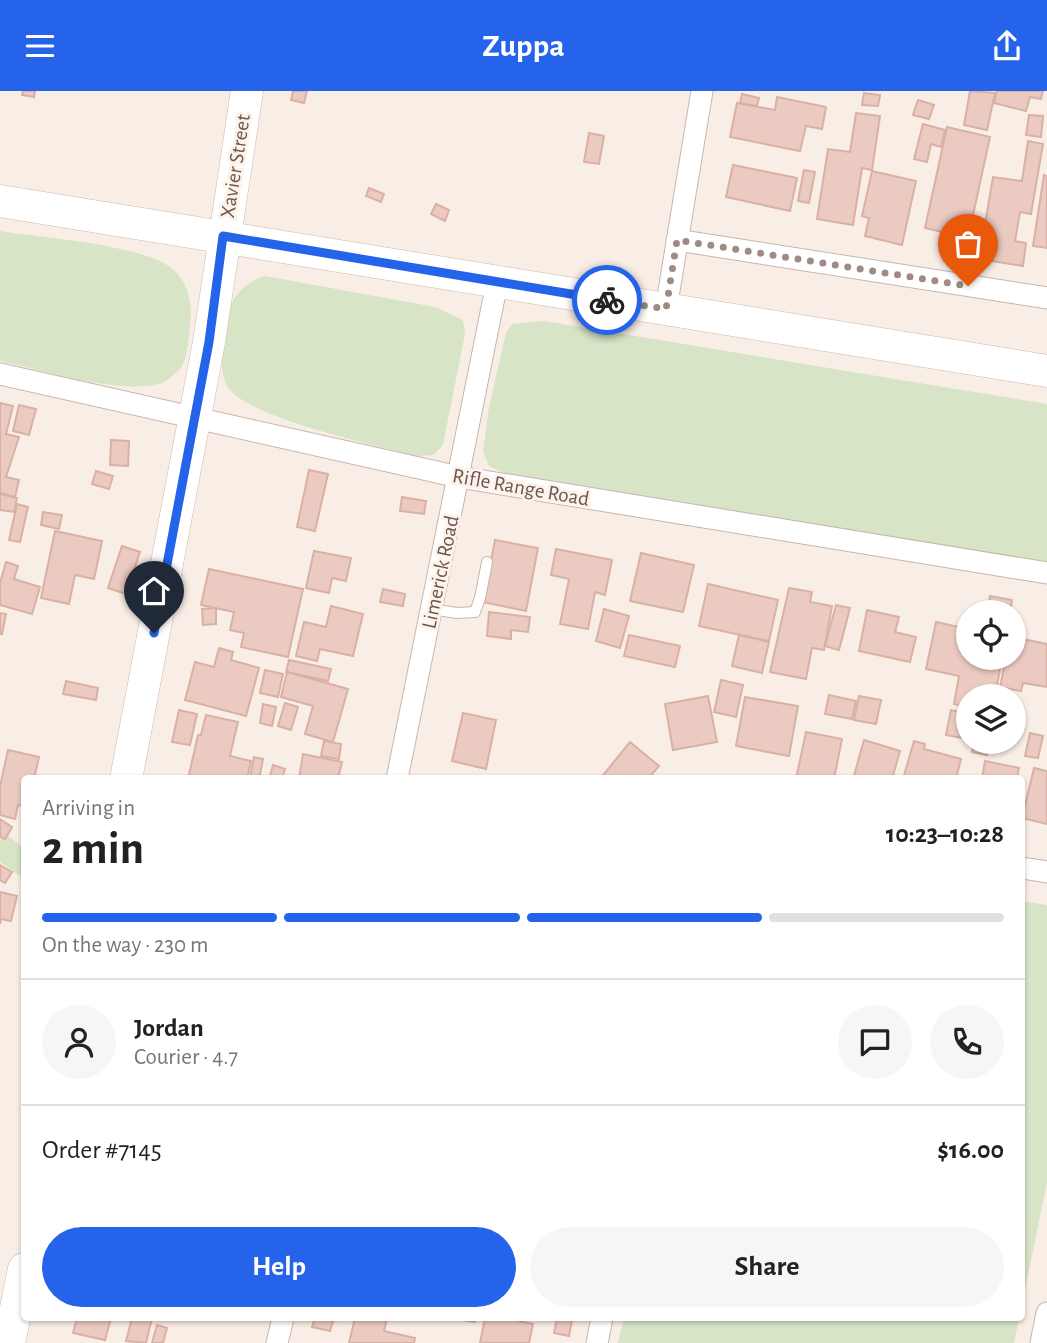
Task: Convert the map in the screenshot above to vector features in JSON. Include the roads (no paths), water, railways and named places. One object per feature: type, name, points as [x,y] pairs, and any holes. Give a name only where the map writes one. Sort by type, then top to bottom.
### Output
[{"type":"main road","name":"Xavier Street","points":[[127,775],[195,418],[247,91]]},
{"type":"main road","points":[[0,201],[1047,371]]},
{"type":"main road","points":[[9,1343],[21,1284]]},
{"type":"street","points":[[666,309],[702,91]]},
{"type":"street","points":[[677,240],[1047,298]]},
{"type":"street","name":"Limerick Road","points":[[398,775],[497,283]]},
{"type":"street","name":"Rifle Range Road","points":[[0,375],[459,477],[1047,573]]},
{"type":"street","points":[[1025,868],[1047,871]]},
{"type":"street","points":[[1041,1343],[1047,1313]]},
{"type":"street","points":[[278,1343],[282,1321]]},
{"type":"street","points":[[597,1343],[601,1321]]},
{"type":"lane","points":[[432,609],[457,613],[475,612],[481,598],[487,562]]}]
